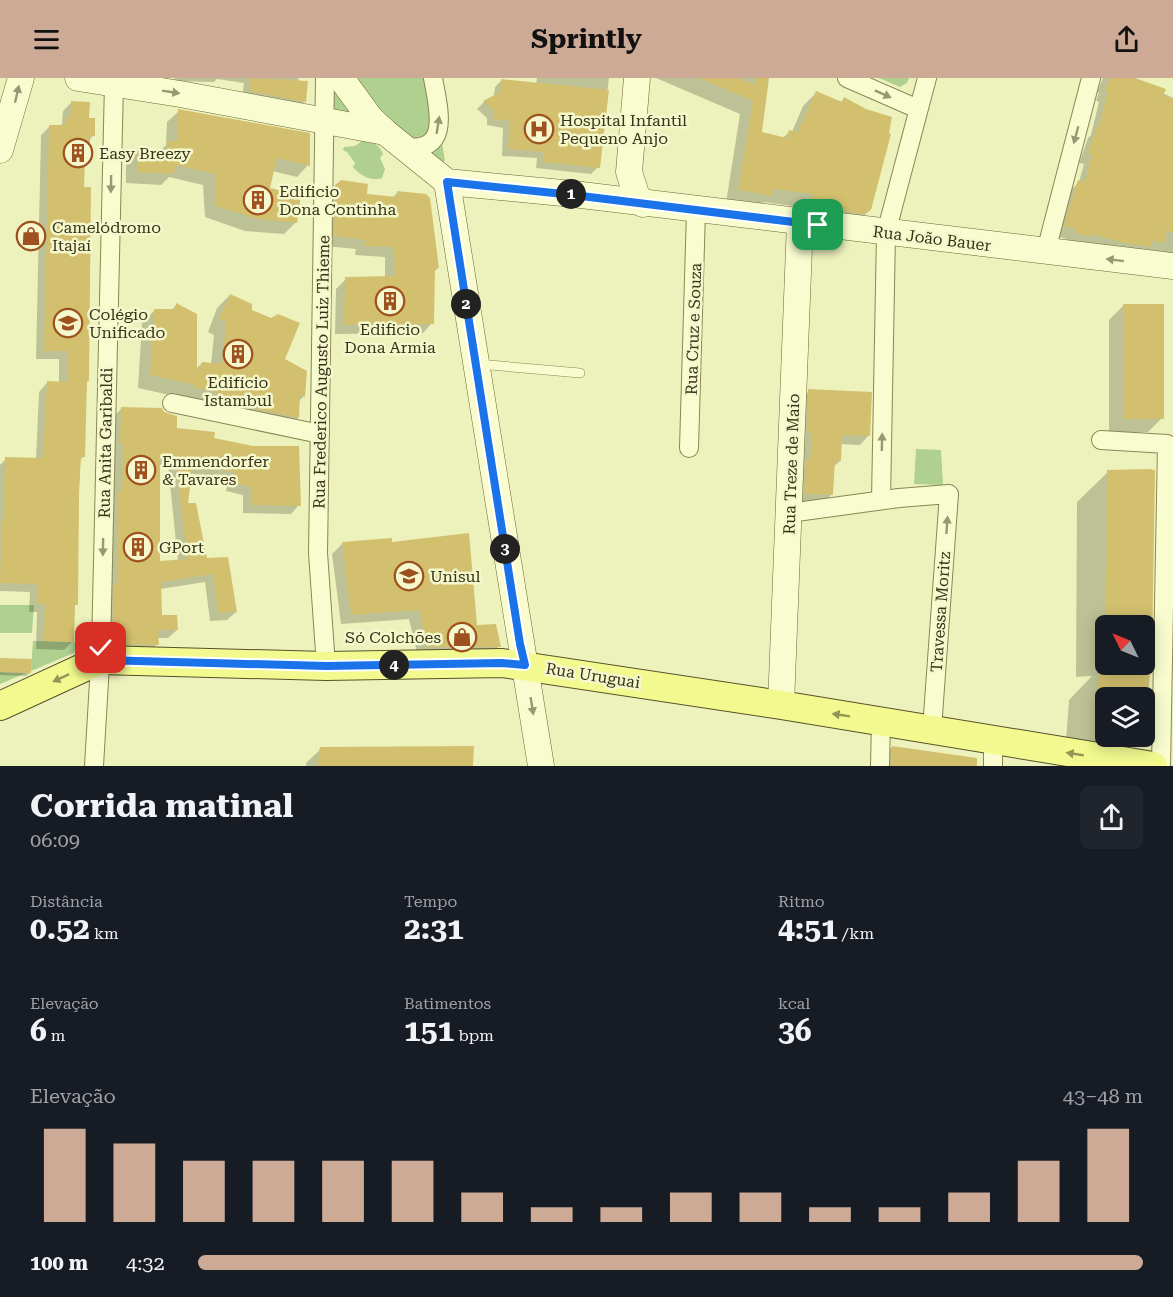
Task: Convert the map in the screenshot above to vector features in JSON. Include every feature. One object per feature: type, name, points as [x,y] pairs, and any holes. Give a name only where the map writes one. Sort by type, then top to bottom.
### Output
[{"type":"main road","name":"Rua Uruguai","points":[[0,706],[100,660],[326,666],[502,663],[932,729],[993,753],[1154,766]]},
{"type":"street","points":[[0,150],[21,78]]},
{"type":"street","points":[[78,78],[385,132]]},
{"type":"street","name":"Rua Frederico Augusto Luiz Thieme","points":[[325,78],[318,553],[326,666]]},
{"type":"street","points":[[341,78],[357,102],[385,132],[447,182],[541,766]]},
{"type":"street","points":[[405,147],[418,149],[424,147],[436,135],[441,122],[433,78]]},
{"type":"street","points":[[606,199],[624,183],[629,172],[637,78]]},
{"type":"street","points":[[847,78],[918,109]]},
{"type":"street","points":[[789,513],[880,500],[886,233],[927,78]]},
{"type":"street","points":[[1046,251],[1091,78]]},
{"type":"street","name":"Rua Anita Garibaldi","points":[[94,766],[100,660],[114,83]]},
{"type":"street","points":[[629,172],[636,194],[644,204]]},
{"type":"street","name":"Rua João Bauer","points":[[447,182],[1173,266]]},
{"type":"street","name":"Rua Cruz e Souza","points":[[689,448],[696,210]]},
{"type":"street","name":"Rua Treze de Maio","points":[[781,705],[800,222]]},
{"type":"street","points":[[172,403],[320,434]]},
{"type":"street","points":[[1101,440],[1167,444],[1161,766]]},
{"type":"street","name":"Travessa Moritz","points":[[880,500],[949,494],[932,729]]},
{"type":"street","points":[[880,766],[881,721]]},
{"type":"lane","points":[[476,364],[580,373]]},
{"type":"green space","points":[[354,78],[428,78],[434,118],[445,161],[442,162],[391,125]]},
{"type":"green space","points":[[879,78],[909,78],[907,83],[900,87]]},
{"type":"green space","points":[[331,85],[354,113],[332,114]]},
{"type":"green space","points":[[362,141],[374,144],[382,151],[380,158],[385,169],[382,178],[370,178],[359,173],[353,167],[355,163],[343,150],[344,147],[355,146]]},
{"type":"green space","points":[[916,449],[941,450],[943,485],[914,484]]},
{"type":"green space","points":[[0,605],[34,605],[32,633],[0,633]]},
{"type":"green space","points":[[33,641],[79,642],[74,653],[31,671]]},
{"type":"green space","points":[[0,672],[26,673],[0,684]]},
{"type":"building","points":[[250,78],[308,81],[306,102],[249,91]]},
{"type":"building","points":[[699,78],[738,78],[755,85],[756,78],[769,78],[762,132],[787,138],[789,130],[798,132],[816,91],[842,102],[844,97],[866,109],[892,117],[889,133],[891,134],[871,210],[864,214],[809,207],[813,194],[773,189],[772,196],[738,190],[753,101]]},
{"type":"building","points":[[1110,78],[1135,78],[1166,89],[1163,96],[1173,98],[1173,232],[1166,231],[1165,243],[1152,241],[1152,247],[1124,243],[1091,234],[1090,237],[1075,233],[1076,229],[1064,226],[1078,180],[1085,182],[1092,154],[1088,153],[1097,126],[1099,127],[1108,92],[1105,90]]},
{"type":"building","points":[[501,79],[609,90],[600,168],[543,162],[544,152],[508,149],[510,121],[493,119],[493,110],[483,101],[500,92]]},
{"type":"building","points":[[71,101],[90,102],[89,118],[95,118],[95,136],[90,136],[90,160],[85,160],[84,187],[91,187],[89,381],[87,381],[85,457],[81,457],[79,491],[78,605],[75,605],[74,642],[44,641],[45,604],[37,604],[38,584],[0,583],[5,457],[43,458],[47,381],[67,382],[67,351],[44,351],[49,125],[65,125],[66,118],[70,118]]},
{"type":"building","points":[[178,109],[310,133],[310,166],[277,158],[270,188],[301,195],[297,223],[258,219],[216,206],[215,174],[175,165],[174,174],[137,172],[137,148],[166,151],[168,141],[177,141]]},
{"type":"building","points":[[341,180],[368,184],[367,194],[397,197],[397,191],[426,194],[430,198],[439,268],[435,268],[434,324],[344,325],[345,277],[395,276],[394,247],[364,246],[365,240],[334,236],[335,185]]},
{"type":"building","points":[[230,294],[252,304],[252,310],[271,318],[278,314],[300,323],[285,359],[307,371],[305,397],[300,395],[299,418],[257,409],[260,400],[218,396],[218,392],[194,388],[195,385],[150,375],[154,309],[176,309],[176,303],[197,314],[197,373],[202,362],[222,364],[226,322],[219,319]]},
{"type":"building","points":[[1123,304],[1164,304],[1164,419],[1123,419]]},
{"type":"building","points":[[808,389],[872,392],[870,436],[842,435],[841,461],[835,461],[833,495],[804,494],[806,460],[810,460],[812,433],[807,433]]},
{"type":"building","points":[[121,407],[162,408],[164,412],[177,416],[177,428],[215,432],[214,438],[253,446],[299,446],[301,506],[251,505],[251,487],[233,483],[235,473],[193,464],[188,503],[196,503],[207,558],[228,557],[237,612],[218,613],[213,574],[161,582],[162,615],[177,615],[178,630],[158,630],[159,645],[122,644],[114,634],[114,584],[117,584],[117,492],[122,491],[123,444],[120,444]],"holes":[[[176,457],[187,559],[160,561],[160,458]]]},
{"type":"building","points":[[1107,470],[1155,470],[1153,615],[1106,615]]},
{"type":"building","name":"Unisul","points":[[469,533],[477,625],[496,624],[501,647],[427,647],[419,610],[351,615],[342,542],[392,538],[392,542]]},
{"type":"building","points":[[0,658],[32,659],[31,673],[0,672]]},
{"type":"building","points":[[1099,675],[1150,675],[1149,687],[1098,687]]},
{"type":"building","points":[[474,746],[473,766],[317,766],[320,747]]},
{"type":"building","points":[[892,746],[977,758],[977,766],[891,766]]},
{"type":"place","name":"Hospital Infantil Pequeno Anjo","points":[[539,129]]},
{"type":"place","name":"Easy Breezy","points":[[78,153]]},
{"type":"place","name":"Edificio Dona Continha","points":[[258,200]]},
{"type":"place","name":"Camelódromo Itajaí","points":[[31,236]]},
{"type":"place","name":"Edificio Dona Armia","points":[[390,301]]},
{"type":"place","name":"Colégio Unificado","points":[[68,323]]},
{"type":"place","name":"Edifício Istambul","points":[[238,354]]},
{"type":"place","name":"Emmendorfer & Tavares","points":[[141,470]]},
{"type":"place","name":"GPort","points":[[138,547]]},
{"type":"place","name":"Unisul","points":[[409,576]]},
{"type":"place","name":"Só Colchões","points":[[462,637]]},
{"type":"route","points":[[101,648],[100,660],[326,666],[502,663],[525,665],[447,182],[818,225]]}]
